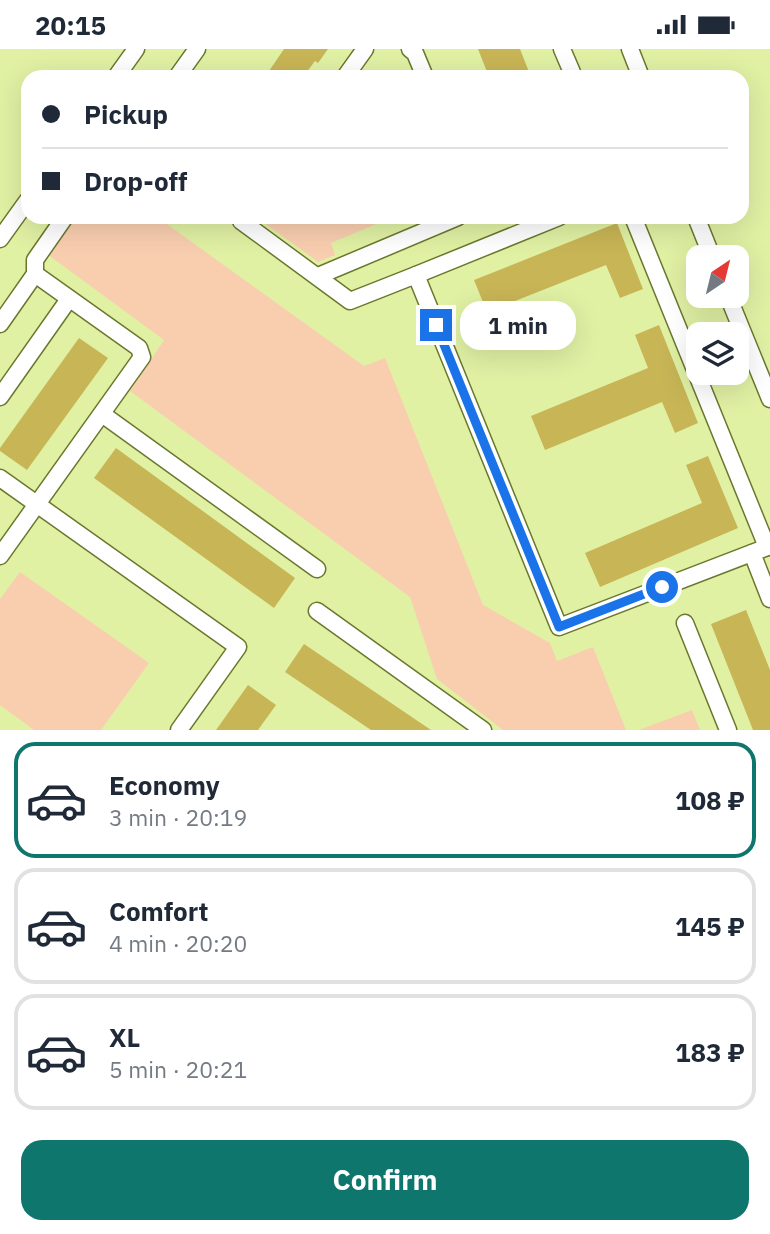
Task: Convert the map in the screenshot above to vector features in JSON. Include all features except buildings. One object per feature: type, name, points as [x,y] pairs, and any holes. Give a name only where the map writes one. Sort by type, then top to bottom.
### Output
[{"type":"street","points":[[121,70],[136,49]]},
{"type":"street","points":[[182,70],[197,49]]},
{"type":"street","points":[[350,70],[365,49]]},
{"type":"street","points":[[410,49],[415,53],[422,70]]},
{"type":"street","points":[[562,49],[571,70]]},
{"type":"street","points":[[629,49],[637,70]]},
{"type":"street","points":[[0,239],[21,210]]},
{"type":"street","points":[[0,324],[36,274],[35,260],[60,224]]},
{"type":"street","points":[[248,224],[350,301],[542,224]]},
{"type":"street","points":[[318,276],[441,224]]},
{"type":"street","points":[[636,224],[763,548],[770,599]]},
{"type":"street","points":[[699,224],[707,245]]},
{"type":"street","points":[[0,556],[142,357],[139,348],[36,274]]},
{"type":"street","points":[[416,275],[559,627],[763,548]]},
{"type":"street","points":[[0,397],[69,299]]},
{"type":"street","points":[[733,308],[770,400]]},
{"type":"street","points":[[102,414],[317,569]]},
{"type":"street","points":[[0,478],[238,647],[180,730]]},
{"type":"street","points":[[317,611],[483,730]]},
{"type":"street","points":[[685,623],[727,730]]},
{"type":"shaded area","points":[[68,224],[167,224],[364,366],[385,358],[483,605],[550,643],[557,661],[593,647],[626,730],[503,730],[437,679],[410,597],[130,391],[164,340],[47,254]]},
{"type":"shaded area","points":[[266,224],[376,224],[331,243],[335,255],[318,262]]},
{"type":"shaded area","points":[[20,572],[149,663],[101,730],[34,730],[0,705],[0,599]]},
{"type":"shaded area","points":[[692,710],[700,730],[639,730]]},
{"type":"route","points":[[436,325],[559,627],[662,587]]}]
